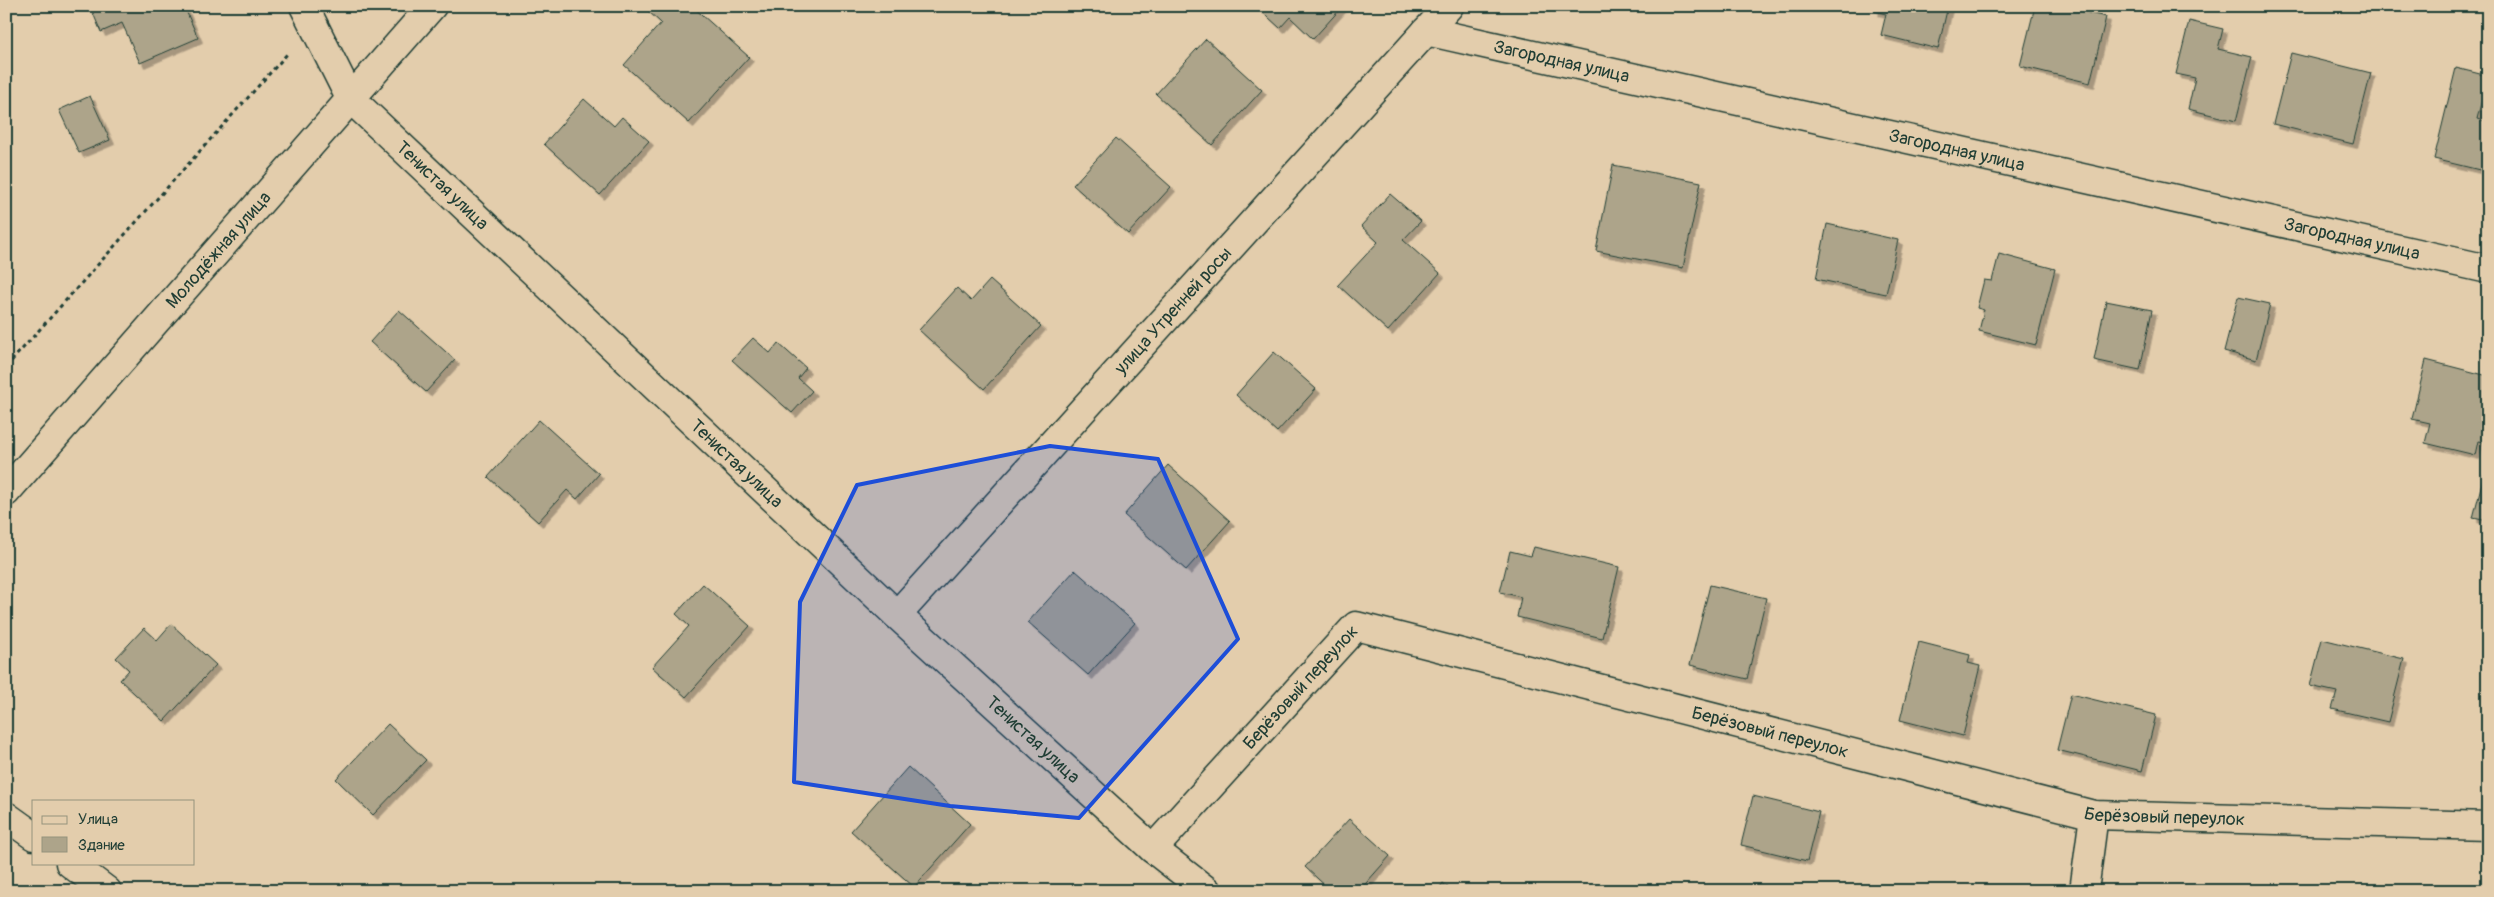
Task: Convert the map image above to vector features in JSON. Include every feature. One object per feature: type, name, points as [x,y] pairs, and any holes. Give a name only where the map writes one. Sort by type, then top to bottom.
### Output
[{"type":"street","name":"Молодёжная улица","points":[[6,492],[432,6]]},
{"type":"street","name":"улица Утренней росы","points":[[897,615],[1449,6]]},
{"type":"street","name":"Тенистая улица","points":[[308,16],[350,98],[897,615],[1153,849],[1207,891]]},
{"type":"street","name":"Загородная улица","points":[[1426,30],[2488,269]]},
{"type":"street","name":"Берёзовый переулок","points":[[1153,849],[1356,626],[2094,815],[2488,826]]},
{"type":"street","points":[[2084,891],[2094,815]]},
{"type":"street","points":[[6,816],[32,835]]},
{"type":"street","points":[[71,864],[107,891]]},
{"type":"path","points":[[6,367],[308,16]]},
{"type":"highlighted area","points":[[1050,446],[1158,459],[1238,639],[1079,818],[950,806],[794,782],[800,602],[857,485]]},
{"type":"building","points":[[90,6],[184,6],[198,38],[140,63],[122,23],[101,32]]},
{"type":"building","points":[[651,6],[692,6],[749,57],[689,123],[624,65],[661,23],[647,10]]},
{"type":"building","points":[[1256,6],[1343,6],[1313,39],[1290,17],[1280,28]]},
{"type":"building","points":[[1876,6],[1948,6],[1938,49],[1881,35],[1886,14],[1874,11]]},
{"type":"building","points":[[2035,6],[2059,6],[2106,17],[2090,83],[2020,66]]},
{"type":"building","points":[[2189,21],[2223,29],[2218,49],[2252,57],[2236,121],[2188,109],[2195,78],[2176,74]]},
{"type":"building","points":[[1206,39],[1262,90],[1212,145],[1156,94]]},
{"type":"building","points":[[2291,53],[2371,73],[2353,144],[2273,124]]},
{"type":"building","points":[[2456,68],[2488,76],[2477,119],[2488,122],[2488,172],[2434,159]]},
{"type":"building","points":[[90,96],[110,140],[79,153],[59,110]]},
{"type":"building","points":[[584,99],[614,126],[622,117],[649,141],[600,195],[544,144]]},
{"type":"building","points":[[1116,138],[1171,187],[1128,234],[1073,185]]},
{"type":"building","points":[[1613,165],[1701,182],[1683,268],[1596,251]]},
{"type":"building","points":[[1390,194],[1421,221],[1403,240],[1440,273],[1388,331],[1338,285],[1378,242],[1361,226]]},
{"type":"building","points":[[1827,224],[1898,240],[1886,294],[1816,279]]},
{"type":"building","points":[[1999,254],[2055,269],[2036,345],[1979,331],[1984,310],[1977,308],[1984,280],[1992,281]]},
{"type":"building","points":[[990,280],[1041,326],[984,389],[919,330],[957,288],[971,301]]},
{"type":"building","points":[[2238,297],[2270,304],[2256,360],[2224,351]]},
{"type":"building","points":[[2106,301],[2152,310],[2140,370],[2094,360]]},
{"type":"building","points":[[399,310],[455,360],[426,392],[370,342]]},
{"type":"building","points":[[753,338],[770,353],[778,343],[806,368],[798,378],[812,391],[792,413],[732,360]]},
{"type":"building","points":[[1274,352],[1316,389],[1277,432],[1236,395]]},
{"type":"building","points":[[2426,360],[2488,376],[2488,443],[2478,441],[2475,455],[2425,443],[2430,423],[2412,419]]},
{"type":"building","points":[[539,420],[599,474],[577,499],[567,490],[538,522],[488,477]]},
{"type":"building","points":[[2488,459],[2488,521],[2473,518]]},
{"type":"building","points":[[1168,465],[1230,521],[1186,570],[1124,515]]},
{"type":"building","points":[[1534,547],[1619,567],[1602,638],[1517,617],[1521,597],[1500,592],[1510,551],[1531,556]]},
{"type":"building","points":[[1075,570],[1135,623],[1088,675],[1028,622]]},
{"type":"building","points":[[703,584],[750,626],[686,697],[652,667],[689,626],[676,614]]},
{"type":"building","points":[[1710,585],[1766,598],[1747,679],[1690,665]]},
{"type":"building","points":[[171,624],[216,665],[164,721],[120,680],[129,670],[116,658],[144,628],[157,640]]},
{"type":"building","points":[[2322,639],[2404,659],[2388,722],[2332,709],[2337,692],[2310,686]]},
{"type":"building","points":[[1919,642],[1970,655],[1968,663],[1980,666],[1963,736],[1900,720]]},
{"type":"building","points":[[2071,694],[2156,715],[2142,771],[2057,750]]},
{"type":"building","points":[[388,724],[426,760],[373,815],[336,779]]},
{"type":"building","points":[[908,767],[970,824],[914,887],[851,831]]},
{"type":"building","points":[[1753,796],[1819,812],[1807,861],[1741,845]]},
{"type":"building","points":[[1349,819],[1390,856],[1359,891],[1331,891],[1305,867]]},
{"type":"building","points":[[1443,883],[1452,891],[1437,891]]}]
